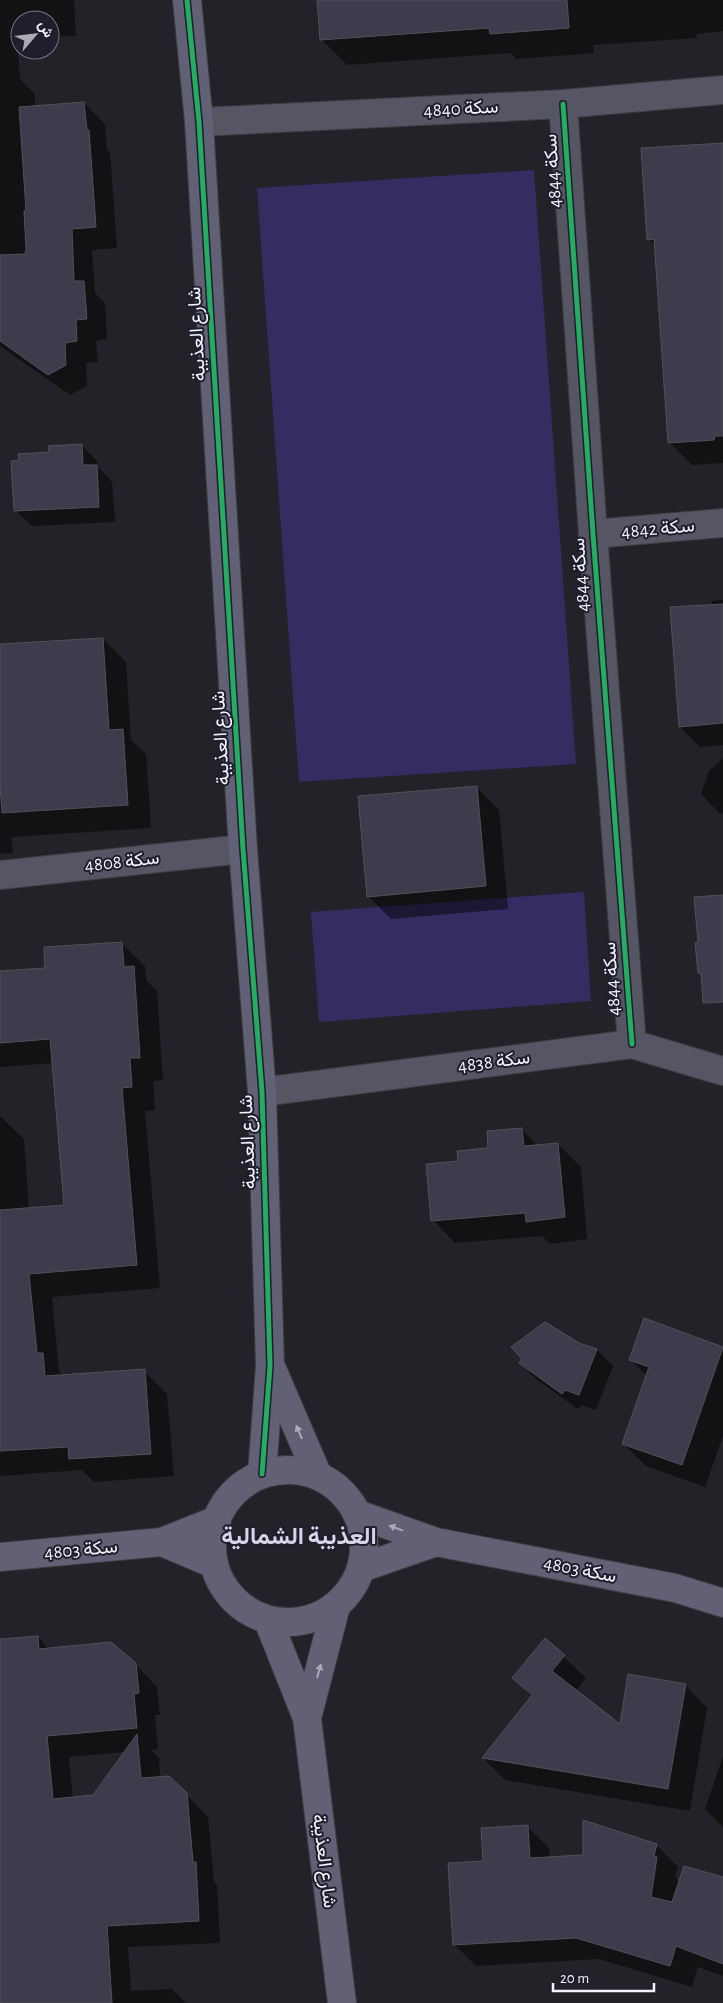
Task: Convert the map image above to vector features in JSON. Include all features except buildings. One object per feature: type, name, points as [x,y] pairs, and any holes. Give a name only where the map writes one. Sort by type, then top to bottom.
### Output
[{"type":"street","name":"شارع العذيبة","points":[[187,0],[199,122],[243,849],[262,1092],[270,1366],[262,1474]]},
{"type":"street","name":"سكة 4840","points":[[199,122],[563,104],[723,90]]},
{"type":"street","name":"سكة 4844","points":[[563,104],[593,534],[632,1044]]},
{"type":"street","name":"سكة 4842","points":[[593,534],[723,523]]},
{"type":"street","name":"سكة 4808","points":[[0,875],[243,849]]},
{"type":"street","name":"سكة 4838","points":[[262,1092],[632,1044],[723,1071]]},
{"type":"street","name":"شارع العذيبة","points":[[270,1366],[318,1476]]},
{"type":"street","points":[[290,1470],[318,1476],[347,1498],[356,1514],[363,1531],[364,1550],[361,1568],[352,1589],[336,1606],[321,1616],[304,1621],[286,1623],[268,1620],[250,1612],[233,1599],[221,1583],[214,1564],[212,1549],[217,1520],[227,1500],[243,1485],[262,1474],[290,1470]]},
{"type":"street","name":"سكة 4803","points":[[356,1514],[436,1542],[675,1588],[723,1603]]},
{"type":"street","name":"سكة 4803","points":[[0,1557],[162,1542],[217,1520]]},
{"type":"street","name":"سكة 4803","points":[[162,1542],[214,1564]]},
{"type":"street","points":[[361,1568],[436,1542]]},
{"type":"street","name":"شارع العذيبة","points":[[306,1718],[336,1606]]},
{"type":"street","name":"شارع العذيبة","points":[[268,1620],[306,1718],[342,2003]]},
{"type":"shaded area","points":[[534,170],[576,764],[299,782],[257,188]]},
{"type":"shaded area","points":[[584,892],[591,1001],[319,1022],[311,912]]},
{"type":"cycle path","points":[[187,0],[199,122],[243,849],[262,1092],[270,1366],[262,1474]]},
{"type":"cycle path","points":[[563,104],[593,534],[632,1044]]},
{"type":"district","name":"العذيبة الشمالية","points":[[299,1537]]}]
